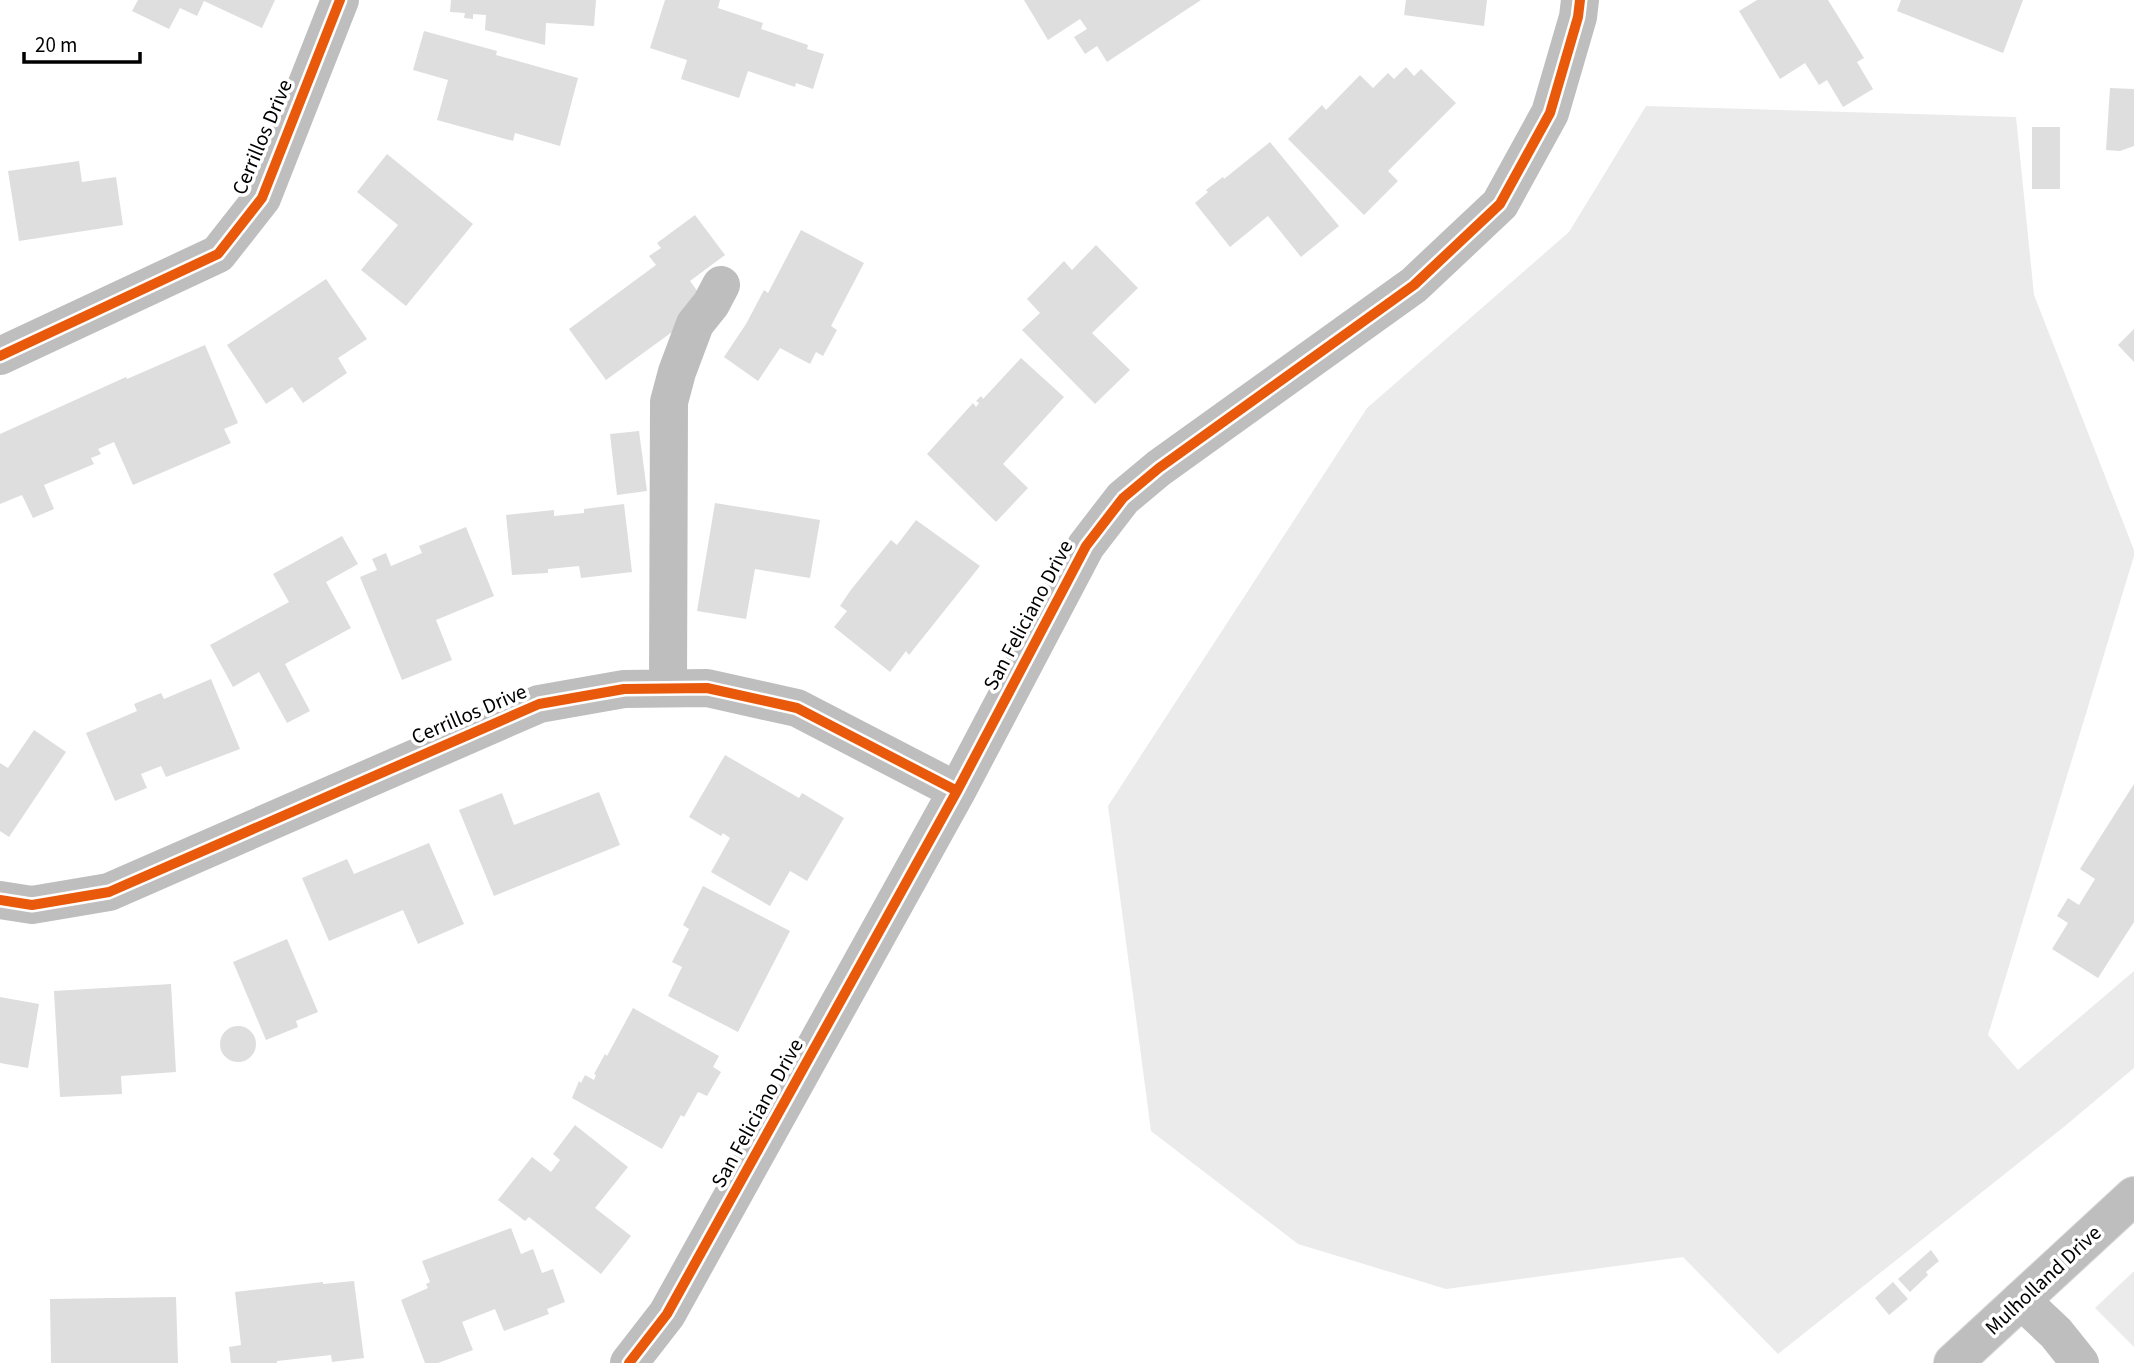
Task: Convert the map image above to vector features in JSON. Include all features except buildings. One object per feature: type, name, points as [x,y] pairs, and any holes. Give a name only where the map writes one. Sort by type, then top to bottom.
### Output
[{"type":"street","name":"Cerrillos Drive","points":[[0,356],[218,254],[262,198],[340,0]]},
{"type":"street","name":"San Feliciano Drive","points":[[629,1363],[667,1314],[957,791],[1086,546],[1123,498],[1159,468],[1414,285],[1500,204],[1549,113],[1578,17],[1580,0]]},
{"type":"street","points":[[668,688],[669,402],[695,324],[711,304],[721,285]]},
{"type":"street","name":"Cerrillos Drive","points":[[0,900],[32,905],[109,892],[539,704],[624,689],[707,688],[797,708],[957,791]]},
{"type":"street","name":"Mulholland Drive","points":[[1953,1363],[2134,1196]]},
{"type":"street","points":[[2021,1300],[2056,1333],[2080,1363]]},
{"type":"shaded area","points":[[1646,106],[2016,117],[2034,295],[2134,550],[1988,1035],[2018,1070],[2134,971],[2134,1068],[1778,1354],[1683,1257],[1446,1289],[1298,1244],[1151,1131],[1108,806],[1367,408],[1569,232]]},
{"type":"shaded area","points":[[2134,1271],[2134,1347],[2095,1308]]},
{"type":"cycle path","points":[[0,356],[218,254],[262,198],[340,0]]},
{"type":"cycle path","points":[[629,1363],[667,1314],[957,791],[1086,546],[1123,498],[1159,468],[1414,285],[1500,204],[1550,113],[1578,17],[1580,0]]},
{"type":"cycle path","points":[[0,900],[32,905],[109,892],[539,704],[624,689],[707,688],[797,708],[957,791]]}]
